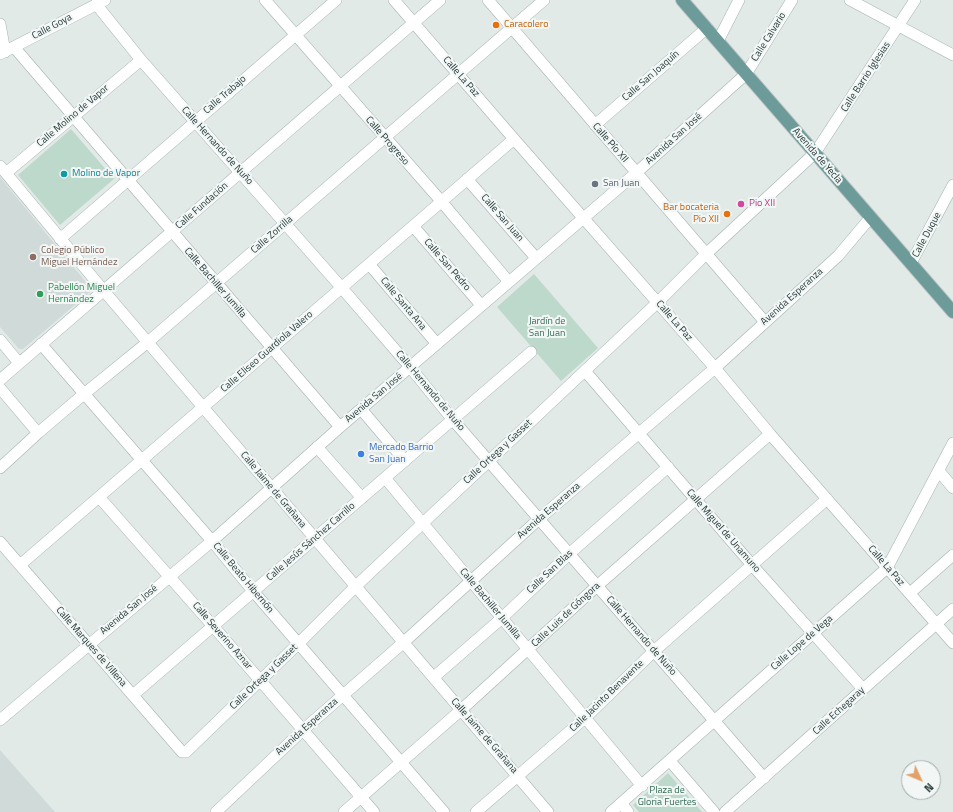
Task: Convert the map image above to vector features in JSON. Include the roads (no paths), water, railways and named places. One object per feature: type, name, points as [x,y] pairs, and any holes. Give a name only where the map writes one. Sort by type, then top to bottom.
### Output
[{"type":"main road","name":"Avenida de Yecla","points":[[682,0],[953,312]]},
{"type":"street","name":"Calle Progreso","points":[[265,0],[441,201],[508,282]]},
{"type":"street","name":"Calle Trabajo","points":[[60,239],[336,0]]},
{"type":"street","name":"Calle La Paz","points":[[394,0],[953,643]]},
{"type":"street","name":"Calle Fundación","points":[[0,380],[440,0]]},
{"type":"street","name":"Calle Pío XII","points":[[488,0],[765,322]]},
{"type":"street","name":"Calle Zorrilla","points":[[0,468],[38,433],[148,342],[544,0]]},
{"type":"street","points":[[718,41],[739,0]]},
{"type":"street","name":"Calle Calvario","points":[[746,74],[792,0]]},
{"type":"street","points":[[850,0],[953,55]]},
{"type":"street","name":"Calle Barrio Iglesias","points":[[815,153],[899,27],[915,0]]},
{"type":"street","name":"Calle Goya","points":[[6,51],[100,2]]},
{"type":"street","name":"Calle Hernando de Nuño","points":[[100,2],[141,60],[341,287],[410,367],[453,420],[764,778]]},
{"type":"street","points":[[0,24],[6,51]]},
{"type":"street","name":"Calle San Joaquín","points":[[595,125],[707,28]]},
{"type":"street","name":"Calle Bachiller Jumilla","points":[[6,51],[72,117],[340,427]]},
{"type":"street","name":"Calle Molino de Vapor","points":[[3,169],[72,117],[141,60]]},
{"type":"street","name":"Avenida San José","points":[[0,720],[212,541],[340,427],[536,258],[585,218],[746,74]]},
{"type":"street","name":"Calle Eliseo Guardiola Valero","points":[[20,565],[514,139]]},
{"type":"street","name":"Calle Ortega y Gasset","points":[[182,752],[186,752],[422,523],[586,371],[706,254],[815,153]]},
{"type":"street","name":"Calle Jaime de Grañana","points":[[3,169],[104,291],[548,812]]},
{"type":"street","name":"Calle San Juan","points":[[467,179],[536,258]]},
{"type":"street","name":"Calle Duque","points":[[911,263],[953,185]]},
{"type":"street","name":"Avenida Esperanza","points":[[216,812],[303,730],[404,642],[539,518],[715,368],[838,256],[870,218]]},
{"type":"street","name":"Calle San Pedro","points":[[413,226],[481,305]]},
{"type":"street","name":"Calle Santa Ana","points":[[369,264],[437,344]]},
{"type":"street","points":[[0,340],[19,363]]},
{"type":"street","name":"Calle Beato Hibernón","points":[[41,344],[444,812]]},
{"type":"street","name":"Calle Jesús Sánchez Carrillo","points":[[133,695],[531,352]]},
{"type":"street","name":"Calle Miguel de Unamuno","points":[[586,371],[752,565],[863,689]]},
{"type":"street","points":[[0,388],[38,433]]},
{"type":"street","points":[[361,409],[405,461]]},
{"type":"street","name":"Calle Luis de Góngora","points":[[344,812],[529,650],[597,586],[770,434]]},
{"type":"street","name":"Calle Lope de Vega","points":[[611,812],[625,808],[642,786],[888,568],[953,443]]},
{"type":"street","points":[[318,447],[362,498]]},
{"type":"street","name":"Calle San Blas","points":[[434,677],[502,618],[569,554],[668,467]]},
{"type":"street","points":[[939,471],[953,488]]},
{"type":"street","name":"Calle Bachiller Jumilla","points":[[385,478],[470,582],[529,650],[642,786]]},
{"type":"street","name":"Calle Severino Aznar","points":[[99,497],[170,576],[374,812]]},
{"type":"street","name":"Calle Jacinto Benavente","points":[[476,812],[585,718],[654,651],[827,499]]},
{"type":"street","name":"Calle Marques de Villena","points":[[0,542],[182,752]]},
{"type":"street","points":[[910,593],[953,555]]},
{"type":"street","name":"Calle Echegaray","points":[[725,812],[953,609]]},
{"type":"street","points":[[670,761],[714,812]]},
{"type":"place","name":"Caracolero","points":[[496,25]]},
{"type":"place","name":"Molino de Vapor","points":[[64,174]]},
{"type":"place","name":"San Juan","points":[[595,184]]},
{"type":"place","name":"Pio XII","points":[[741,204]]},
{"type":"place","name":"Bar bocateria Pio XII","points":[[727,214]]},
{"type":"place","name":"Colegio Público Miguel Hernández","points":[[33,257]]},
{"type":"place","name":"Pabellón Miguel Hernández","points":[[40,294]]},
{"type":"place","name":"Mercado Barrio San Juan","points":[[361,454]]},
{"type":"park label","name":"Jardín de San Juan","points":[[547,328]]},
{"type":"park label","name":"Plaza de Gloria Fuertes","points":[[667,796]]}]
